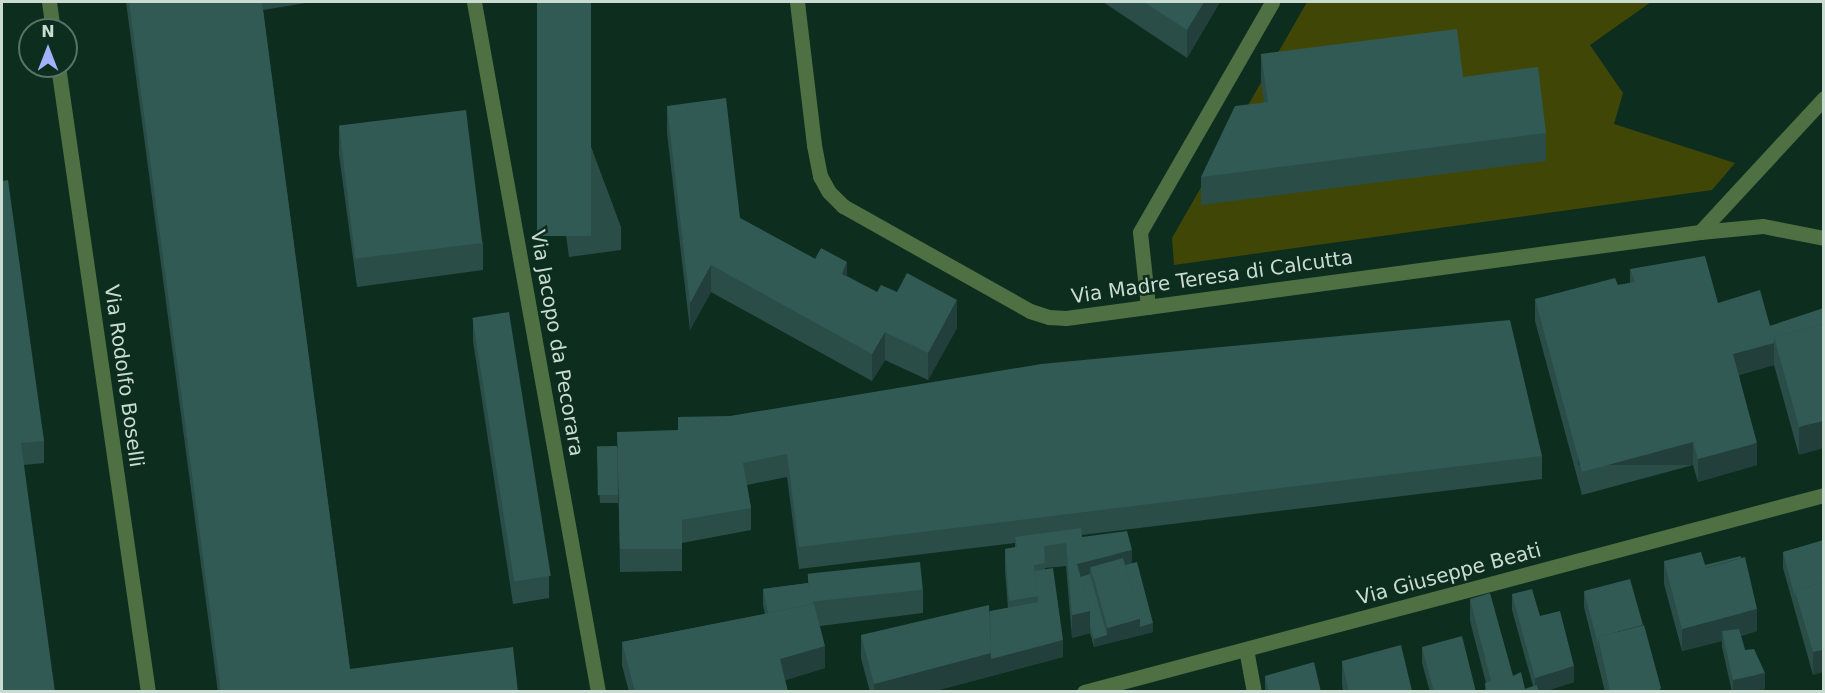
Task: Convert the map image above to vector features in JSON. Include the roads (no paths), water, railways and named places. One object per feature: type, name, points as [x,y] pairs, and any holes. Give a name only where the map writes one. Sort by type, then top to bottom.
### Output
[{"type":"street","points":[[48,2],[51,18]]},
{"type":"street","name":"Via Jacopo da Pecorara","points":[[474,2],[598,692]]},
{"type":"street","name":"Via Madre Teresa di Calcutta","points":[[797,2],[820,176],[835,200],[1030,311],[1066,318],[1700,232],[1763,226],[1824,238]]},
{"type":"street","points":[[1148,307],[1140,232],[1272,2]]},
{"type":"street","name":"Via Rodolfo Boselli","points":[[60,78],[148,692]]},
{"type":"street","points":[[1700,232],[1824,98]]},
{"type":"street","name":"Via Giuseppe Beati","points":[[1084,692],[1824,495]]},
{"type":"street","points":[[1246,649],[1254,692]]}]
